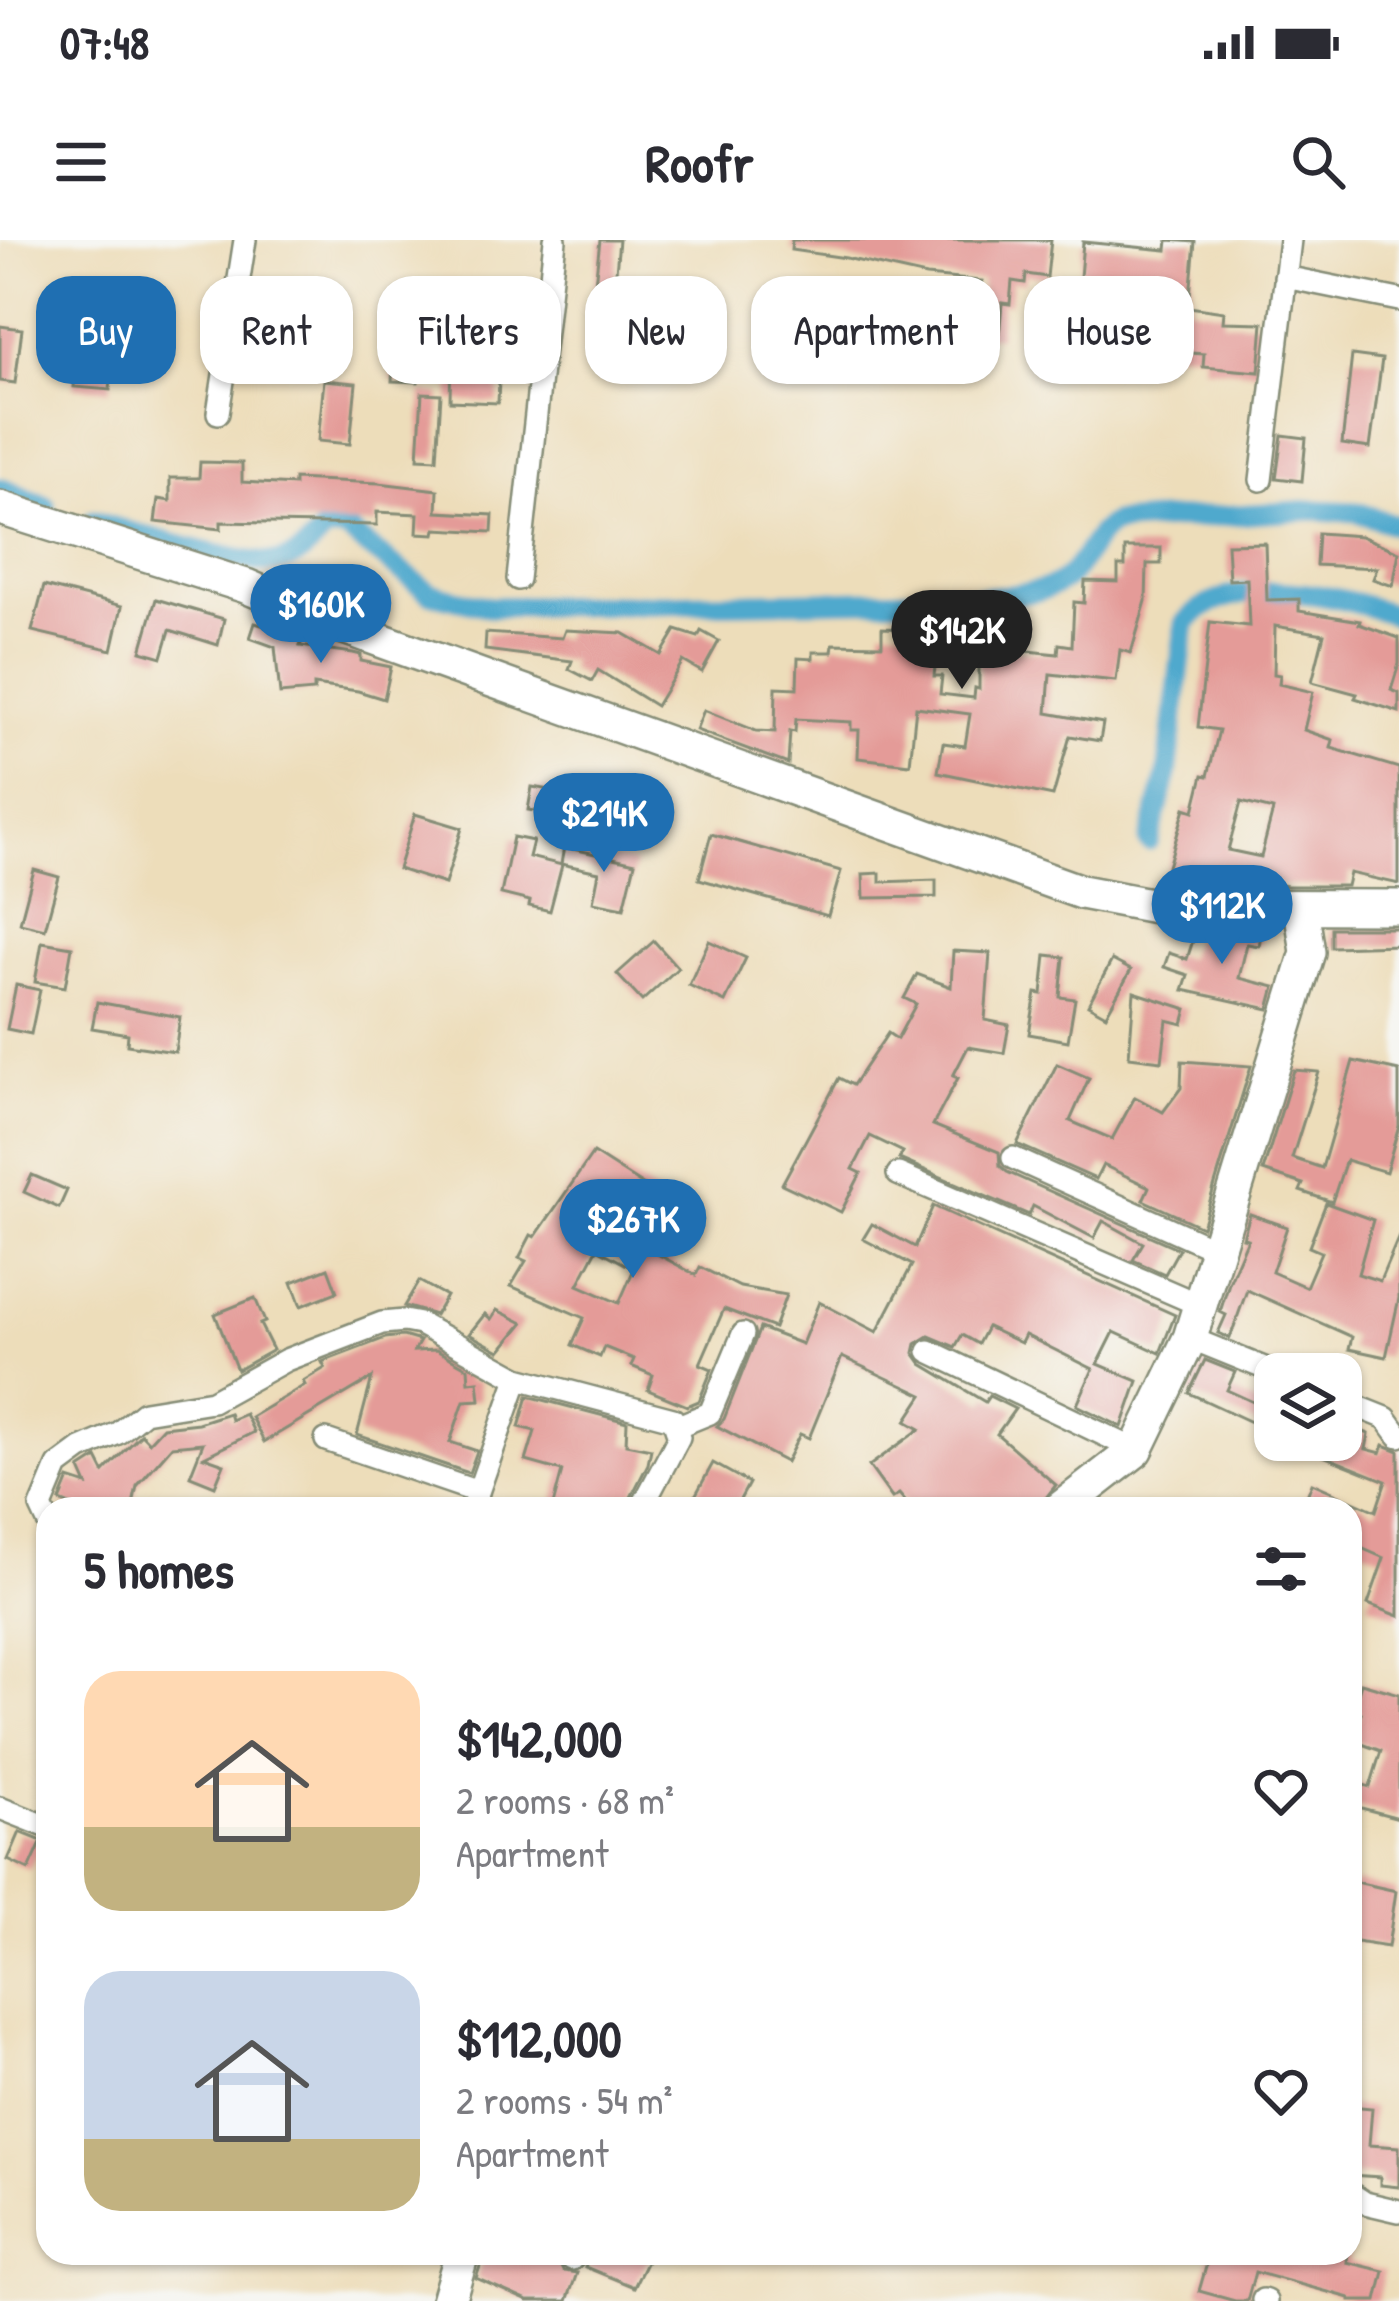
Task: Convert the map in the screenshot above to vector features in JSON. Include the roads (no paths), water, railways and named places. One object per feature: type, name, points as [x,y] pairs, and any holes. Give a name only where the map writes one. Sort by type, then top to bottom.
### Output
[{"type":"main road","points":[[0,508],[246,586],[325,620],[1081,892],[1155,906],[1399,907]]},
{"type":"main road","points":[[1075,1497],[1136,1450],[1196,1322],[1308,952],[1301,908]]},
{"type":"main road","points":[[448,2301],[458,2265]]},
{"type":"street","points":[[218,413],[245,240]]},
{"type":"street","points":[[518,579],[555,240]]},
{"type":"street","points":[[1261,480],[1290,240]]},
{"type":"street","points":[[1286,277],[1399,300]]},
{"type":"street","points":[[1013,1158],[1216,1250]]},
{"type":"street","points":[[898,1174],[1196,1322],[1254,1358]]},
{"type":"street","points":[[45,1497],[58,1466],[144,1412],[212,1400],[286,1360],[382,1323],[404,1321],[420,1324],[518,1378],[674,1419],[679,1437],[647,1497]]},
{"type":"street","points":[[678,1426],[710,1413],[743,1334]]},
{"type":"street","points":[[929,1351],[1136,1450]]},
{"type":"street","points":[[476,1497],[518,1378]]},
{"type":"street","points":[[1362,1408],[1386,1418],[1399,1436]]},
{"type":"street","points":[[326,1441],[465,1497]]},
{"type":"street","points":[[0,1808],[36,1822]]},
{"type":"street","points":[[1362,2201],[1399,2212]]},
{"type":"waterway","points":[[0,488],[46,506]]},
{"type":"waterway","points":[[93,521],[188,548],[265,562],[293,557],[326,529],[345,529],[430,593],[490,607],[1012,595],[1061,582],[1113,523],[1314,510],[1357,512],[1399,526]]},
{"type":"waterway","points":[[1149,841],[1167,775],[1185,623],[1205,607],[1258,592],[1318,595],[1399,617]]}]
